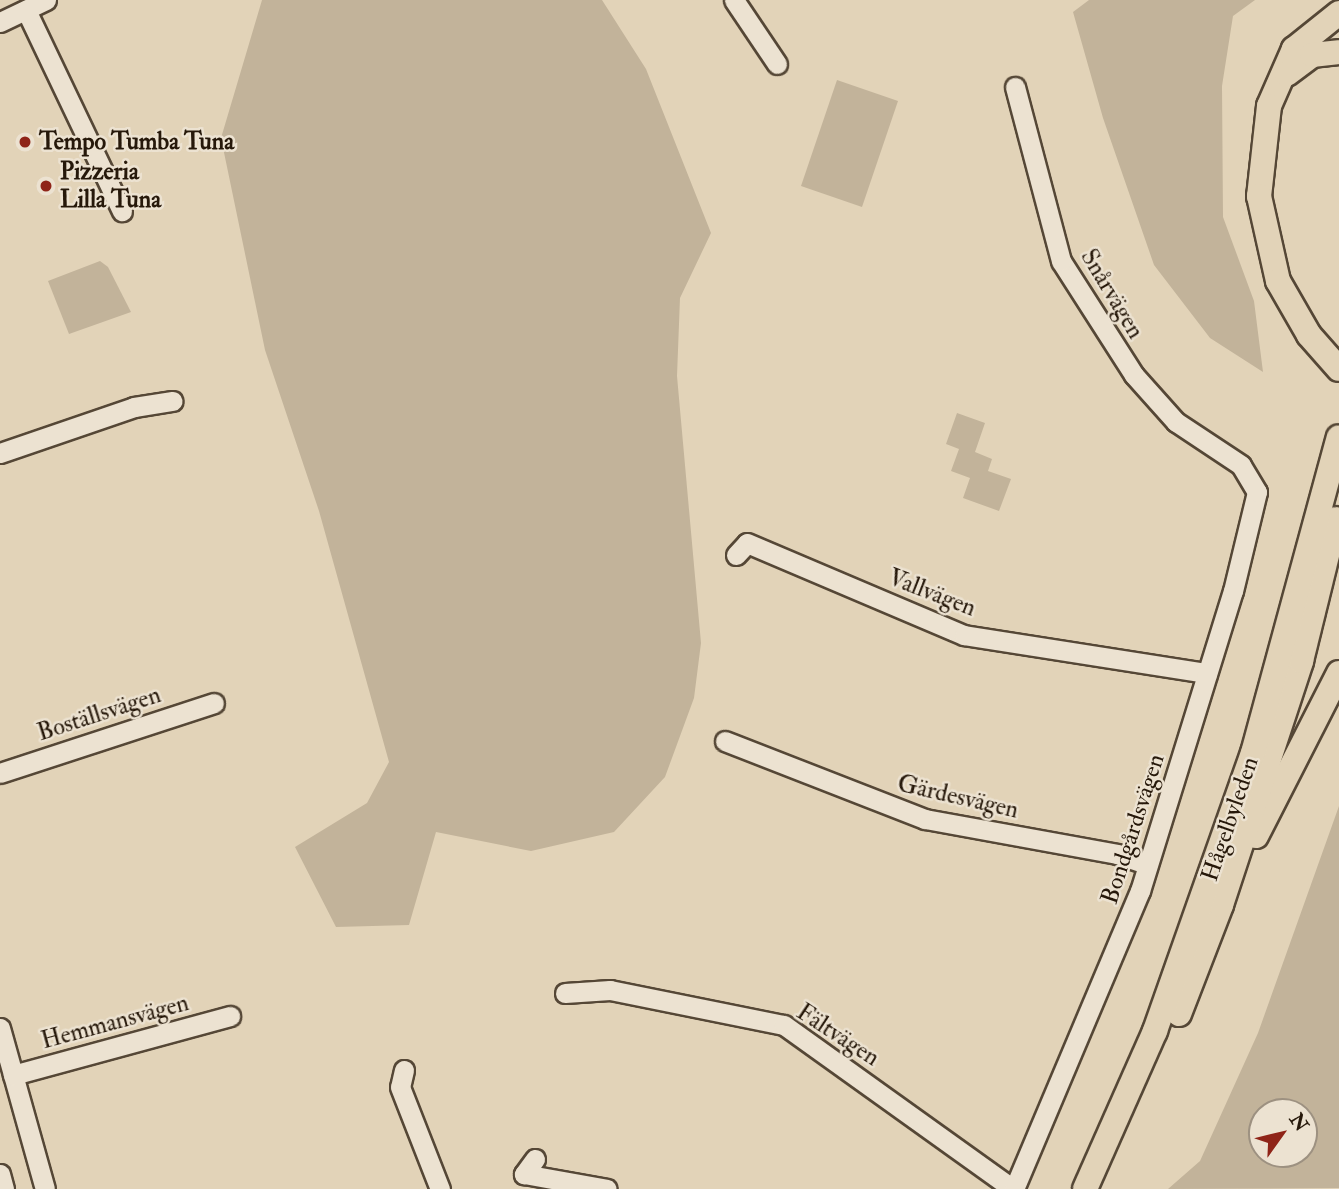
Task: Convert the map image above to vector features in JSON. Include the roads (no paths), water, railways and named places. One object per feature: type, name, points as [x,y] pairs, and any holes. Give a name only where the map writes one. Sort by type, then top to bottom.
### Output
[{"type":"main road","points":[[1339,13],[1294,49],[1278,86],[1265,127],[1259,196],[1269,254],[1284,293],[1309,335],[1339,369]]},
{"type":"main road","points":[[1278,86],[1299,62],[1339,51]]},
{"type":"main road","name":"Hågelbyleden","points":[[1085,1189],[1155,1031],[1253,753],[1339,437]]},
{"type":"main road","name":"Hågelbyleden","points":[[1103,1189],[1171,1035],[1221,905],[1301,661],[1339,508]]},
{"type":"main road","points":[[1221,905],[1339,673]]},
{"type":"street","points":[[0,22],[46,0]]},
{"type":"street","points":[[734,0],[777,64]]},
{"type":"street","points":[[26,10],[122,211]]},
{"type":"street","name":"Snårvägen","points":[[1015,88],[1062,261],[1134,375],[1161,406],[1202,442],[1250,473]]},
{"type":"street","points":[[0,453],[134,407],[173,401]]},
{"type":"street","name":"Bondgårdsvägen","points":[[1014,1189],[1091,1013],[1146,864],[1207,673],[1257,492],[1250,473]]},
{"type":"street","name":"Vallvägen","points":[[736,555],[747,543],[964,635],[1207,673]]},
{"type":"street","name":"Boställsvägen","points":[[0,773],[214,703]]},
{"type":"street","name":"Gärdesvägen","points":[[724,741],[925,819],[1117,854],[1146,864]]},
{"type":"street","name":"Fältvägen","points":[[565,993],[610,990],[784,1025],[1014,1189]]},
{"type":"street","name":"Hemmansvägen","points":[[13,1075],[230,1016]]},
{"type":"street","points":[[0,1028],[45,1189]]},
{"type":"street","points":[[404,1070],[400,1087],[440,1189]]},
{"type":"street","points":[[535,1159],[524,1174],[607,1189]]},
{"type":"street","points":[[0,1174],[4,1189]]},
{"type":"place","name":"Tempo Tumba Tuna","points":[[25,142]]},
{"type":"place","name":"Pizzeria Lilla Tuna","points":[[46,186]]}]
